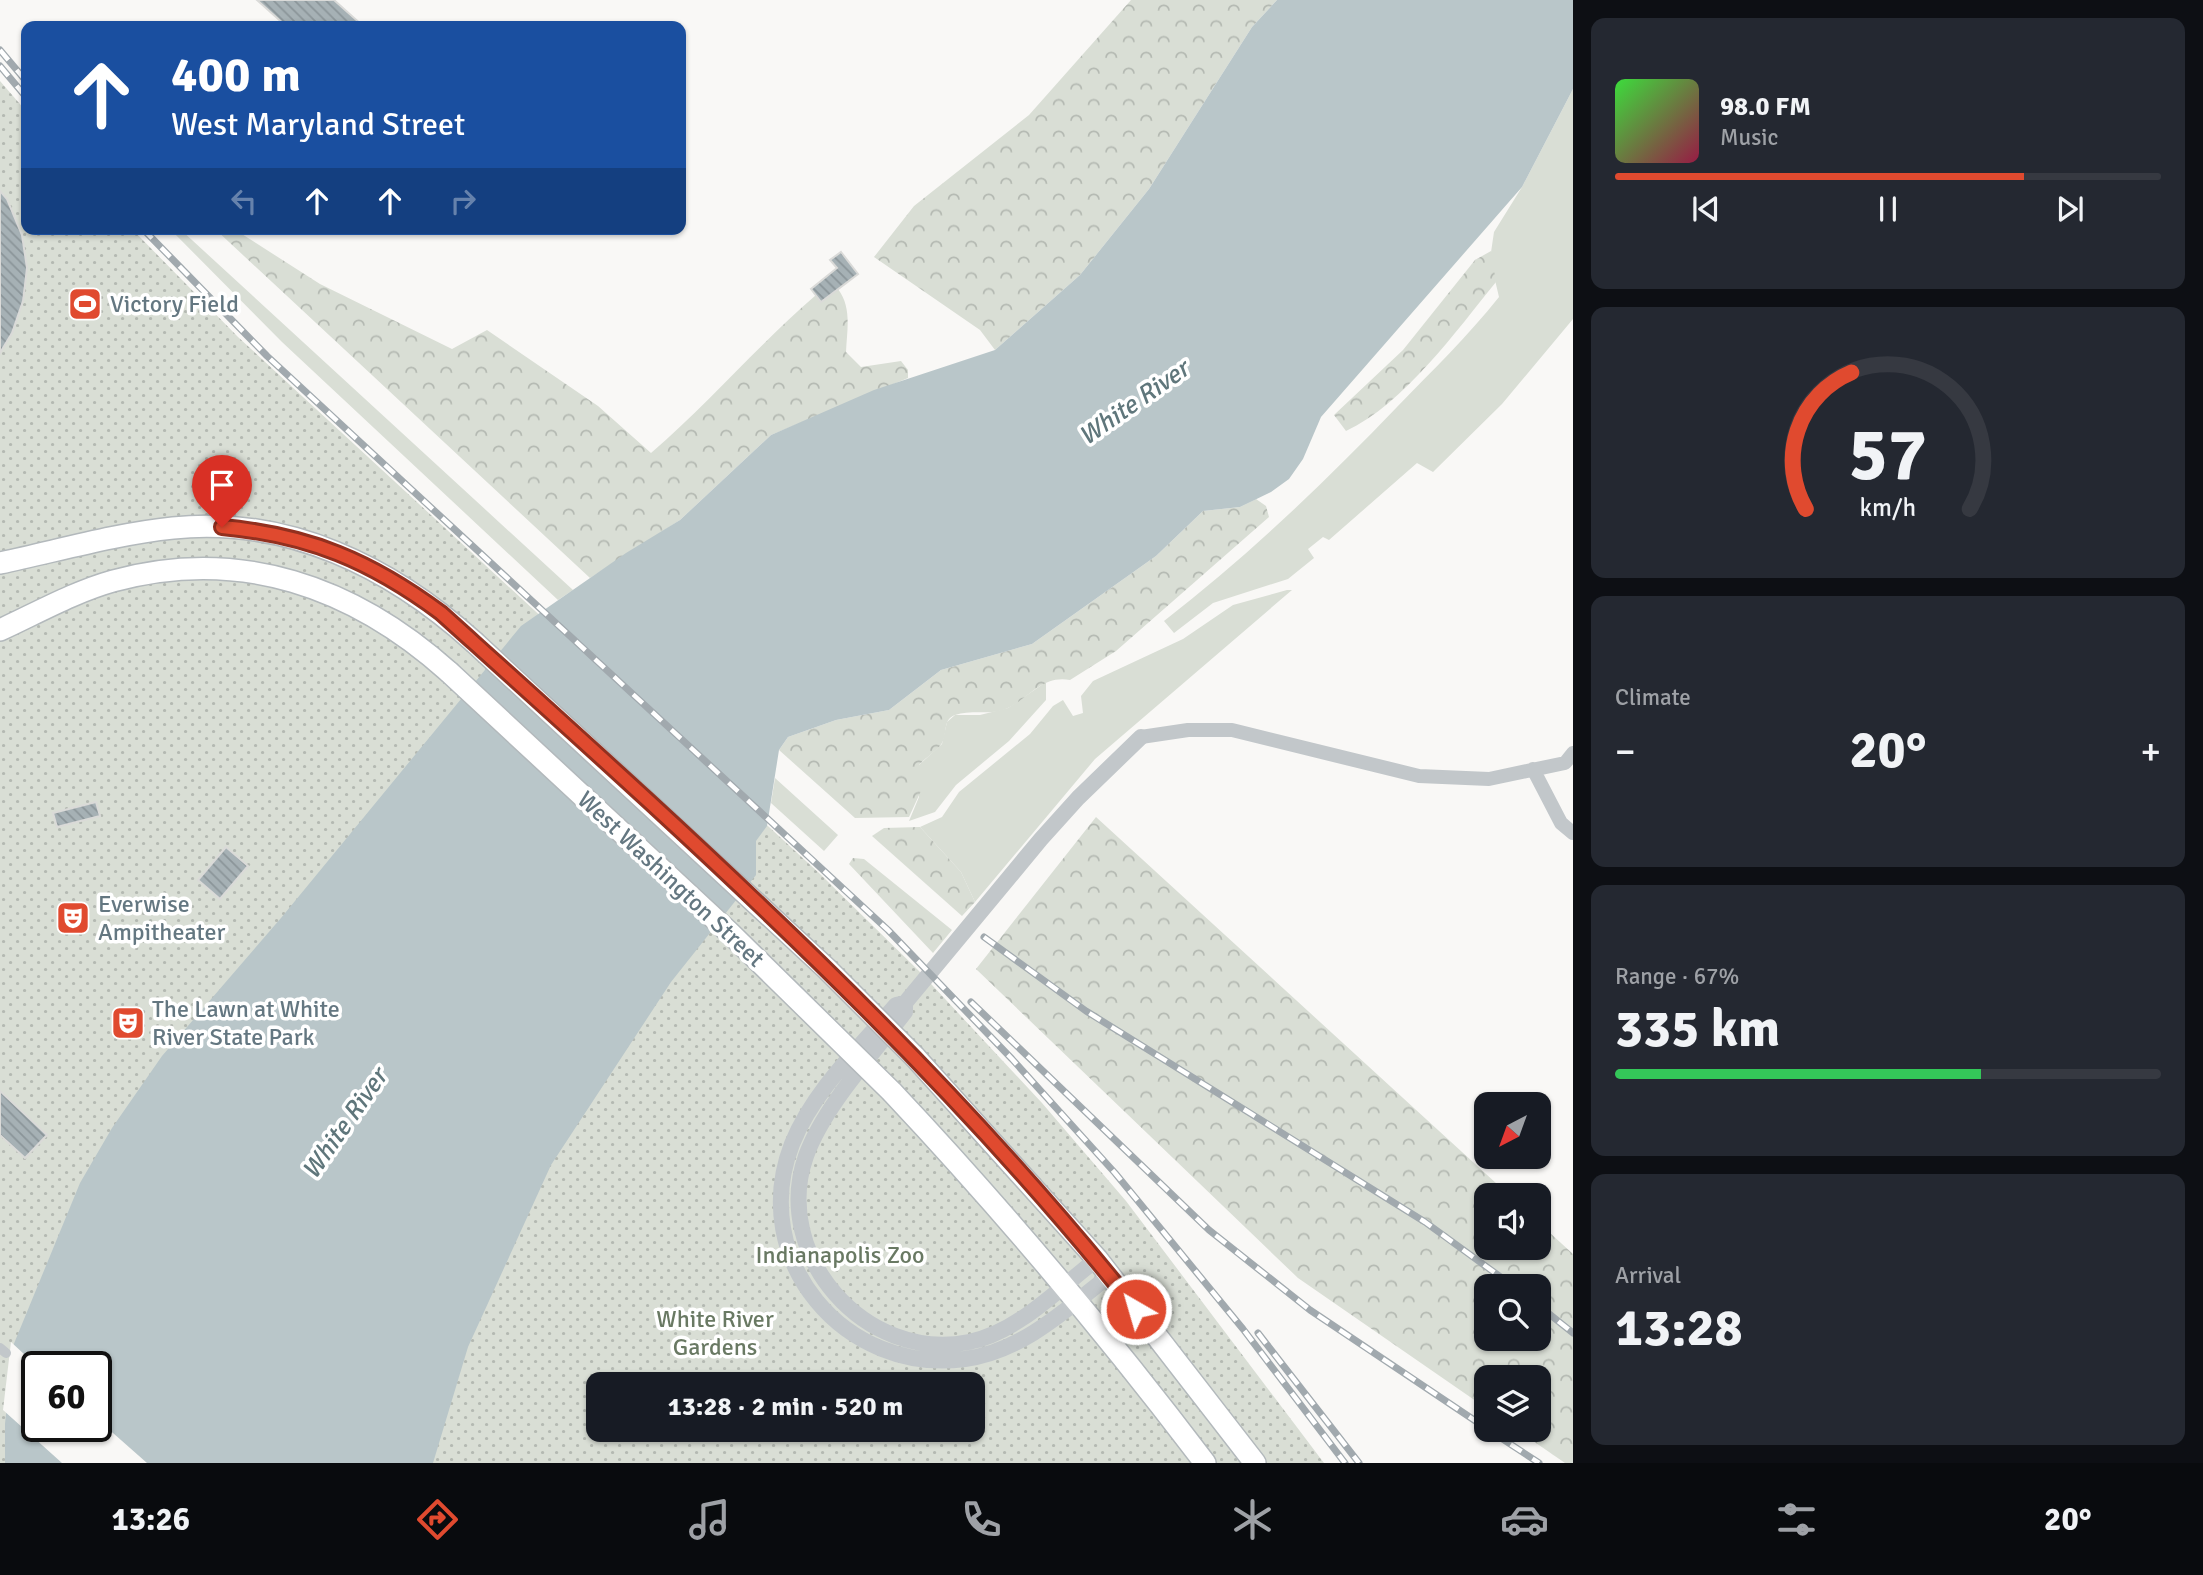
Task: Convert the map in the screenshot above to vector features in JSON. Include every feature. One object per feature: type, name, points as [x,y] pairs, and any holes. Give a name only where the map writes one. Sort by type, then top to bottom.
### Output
[{"type":"main road","name":"West Washington Street","points":[[0,563],[174,527],[222,527],[271,533],[333,550],[380,572],[441,613],[826,968],[915,1058],[1103,1267],[1255,1463]]},
{"type":"main road","name":"West Washington Street","points":[[0,630],[113,581],[192,568],[239,570],[298,582],[360,606],[392,626],[449,672],[740,942],[892,1092],[993,1201],[1071,1293],[1205,1463]]},
{"type":"street","points":[[1103,1267],[1071,1293],[999,1331],[969,1342],[940,1344],[886,1333],[852,1312],[824,1283],[813,1262],[800,1218],[799,1189],[806,1157],[832,1110],[905,1012],[905,1003],[1068,808],[1142,737],[1188,730],[1232,730],[1419,776],[1489,779],[1565,763],[1573,753]]},
{"type":"street","points":[[1533,769],[1561,823],[1573,833]]},
{"type":"green space","points":[[1131,0],[1277,0],[1252,27],[1149,189],[1080,275],[995,350],[980,330],[874,257],[914,206],[1029,115]]},
{"type":"green space","points":[[0,81],[21,105],[21,235],[138,235],[238,337],[819,873],[919,971],[1042,1103],[1126,1201],[1324,1463],[0,1463]]},
{"type":"green space","points":[[1573,89],[1573,319],[1502,404],[1433,472],[1417,463],[1329,540],[1323,537],[1308,549],[1314,558],[1288,579],[1213,603],[1174,633],[1164,621],[1255,545],[1313,491],[1450,353],[1499,297],[1490,259],[1494,232],[1522,187]]},
{"type":"green space","points":[[176,235],[187,235],[573,590],[558,600],[282,342]]},
{"type":"green space","points":[[221,235],[243,235],[320,284],[452,349],[487,330],[598,406],[651,453],[816,295],[821,302],[838,289],[847,311],[846,352],[861,367],[901,361],[908,370],[908,378],[771,435],[680,520],[590,578]]},
{"type":"green space","points":[[1491,251],[1496,282],[1464,322],[1428,365],[1388,404],[1346,431],[1334,415],[1403,350],[1475,260]]},
{"type":"green space","points":[[1256,499],[1266,506],[1269,517],[1116,651],[1070,680],[1060,679],[1044,684],[1008,708],[995,712],[962,713],[951,717],[942,743],[919,765],[926,780],[909,817],[855,818],[779,750],[788,737],[836,720],[889,710],[941,670],[1032,644],[1156,556],[1203,511],[1240,507]]},
{"type":"green space","points":[[1292,590],[1095,759],[975,902],[961,872],[920,827],[942,817],[959,792],[1030,734],[1053,706],[1063,700],[1073,716],[1083,713],[1081,696],[1093,681],[1183,639],[1233,605]]},
{"type":"green space","points":[[1046,682],[1046,700],[1009,741],[956,785],[935,812],[909,821],[919,797],[919,765],[942,744],[947,722],[955,715],[980,715],[1008,708]]},
{"type":"green space","points":[[775,778],[838,835],[824,851],[771,803]]},
{"type":"green space","points":[[1096,817],[1474,1163],[1474,1169],[1481,1169],[1496,1183],[1474,1183],[1474,1260],[1551,1260],[1551,1234],[1573,1254],[1573,1463],[1565,1463],[1534,1442],[1551,1442],[1551,1365],[1474,1365],[1474,1400],[1298,1278],[976,969]]},
{"type":"green space","points":[[920,827],[961,872],[975,902],[962,916],[872,836],[884,828]]},
{"type":"green space","points":[[853,858],[864,859],[952,930],[933,953],[849,864]]},
{"type":"water","name":"White River","points":[[1277,0],[1573,0],[1573,89],[1522,187],[1321,417],[1303,459],[1289,479],[1271,492],[1240,507],[1203,511],[1156,556],[1032,644],[941,670],[889,710],[836,720],[788,737],[779,750],[767,826],[756,841],[756,875],[671,982],[551,1165],[468,1347],[433,1463],[5,1463],[5,1424],[13,1346],[80,1183],[112,1128],[162,1056],[281,918],[521,626],[626,553],[680,520],[771,435],[874,390],[995,350],[1080,275],[1149,189],[1252,27]]},
{"type":"pier","points":[[11,1342],[21,1351],[21,1426],[3,1410]]},
{"type":"pier","points":[[112,1432],[147,1463],[62,1463],[39,1442],[112,1442]]},
{"type":"building","points":[[257,0],[334,0],[357,21],[280,21]]},
{"type":"building","points":[[0,191],[7,199],[22,235],[27,268],[23,301],[12,333],[0,353]]},
{"type":"building","points":[[841,252],[858,274],[821,302],[811,289],[837,268],[830,260]]},
{"type":"building","points":[[96,802],[100,816],[57,827],[53,813]]},
{"type":"building","points":[[226,847],[248,866],[220,899],[198,880]]},
{"type":"building","points":[[0,1091],[47,1135],[25,1158],[0,1135]]},
{"type":"railway","points":[[0,50],[21,75]]},
{"type":"railway","points":[[0,66],[21,91]]},
{"type":"railway","points":[[149,235],[267,356],[888,930],[1012,1059],[1115,1173],[1243,1329],[1345,1463]]},
{"type":"railway","points":[[984,937],[1086,1011],[1425,1222],[1496,1274]]},
{"type":"railway","points":[[971,1002],[1209,1230],[1310,1310],[1474,1420]]},
{"type":"railway","points":[[1551,1315],[1573,1333]]},
{"type":"railway","points":[[1258,1333],[1359,1463]]},
{"type":"railway","points":[[1507,1442],[1539,1463]]},
{"type":"place","name":"Victory Field","points":[[85,304]]},
{"type":"place","name":"Everwise Ampitheater","points":[[73,918]]},
{"type":"place","name":"The Lawn at White River State Park","points":[[128,1023]]},
{"type":"route","points":[[222,527],[271,533],[333,550],[380,572],[441,613],[826,968],[983,1130],[1097,1259],[1136,1309]]},
{"type":"park label","name":"Indianapolis Zoo","points":[[840,1255]]},
{"type":"park label","name":"White River Gardens","points":[[715,1333]]}]
